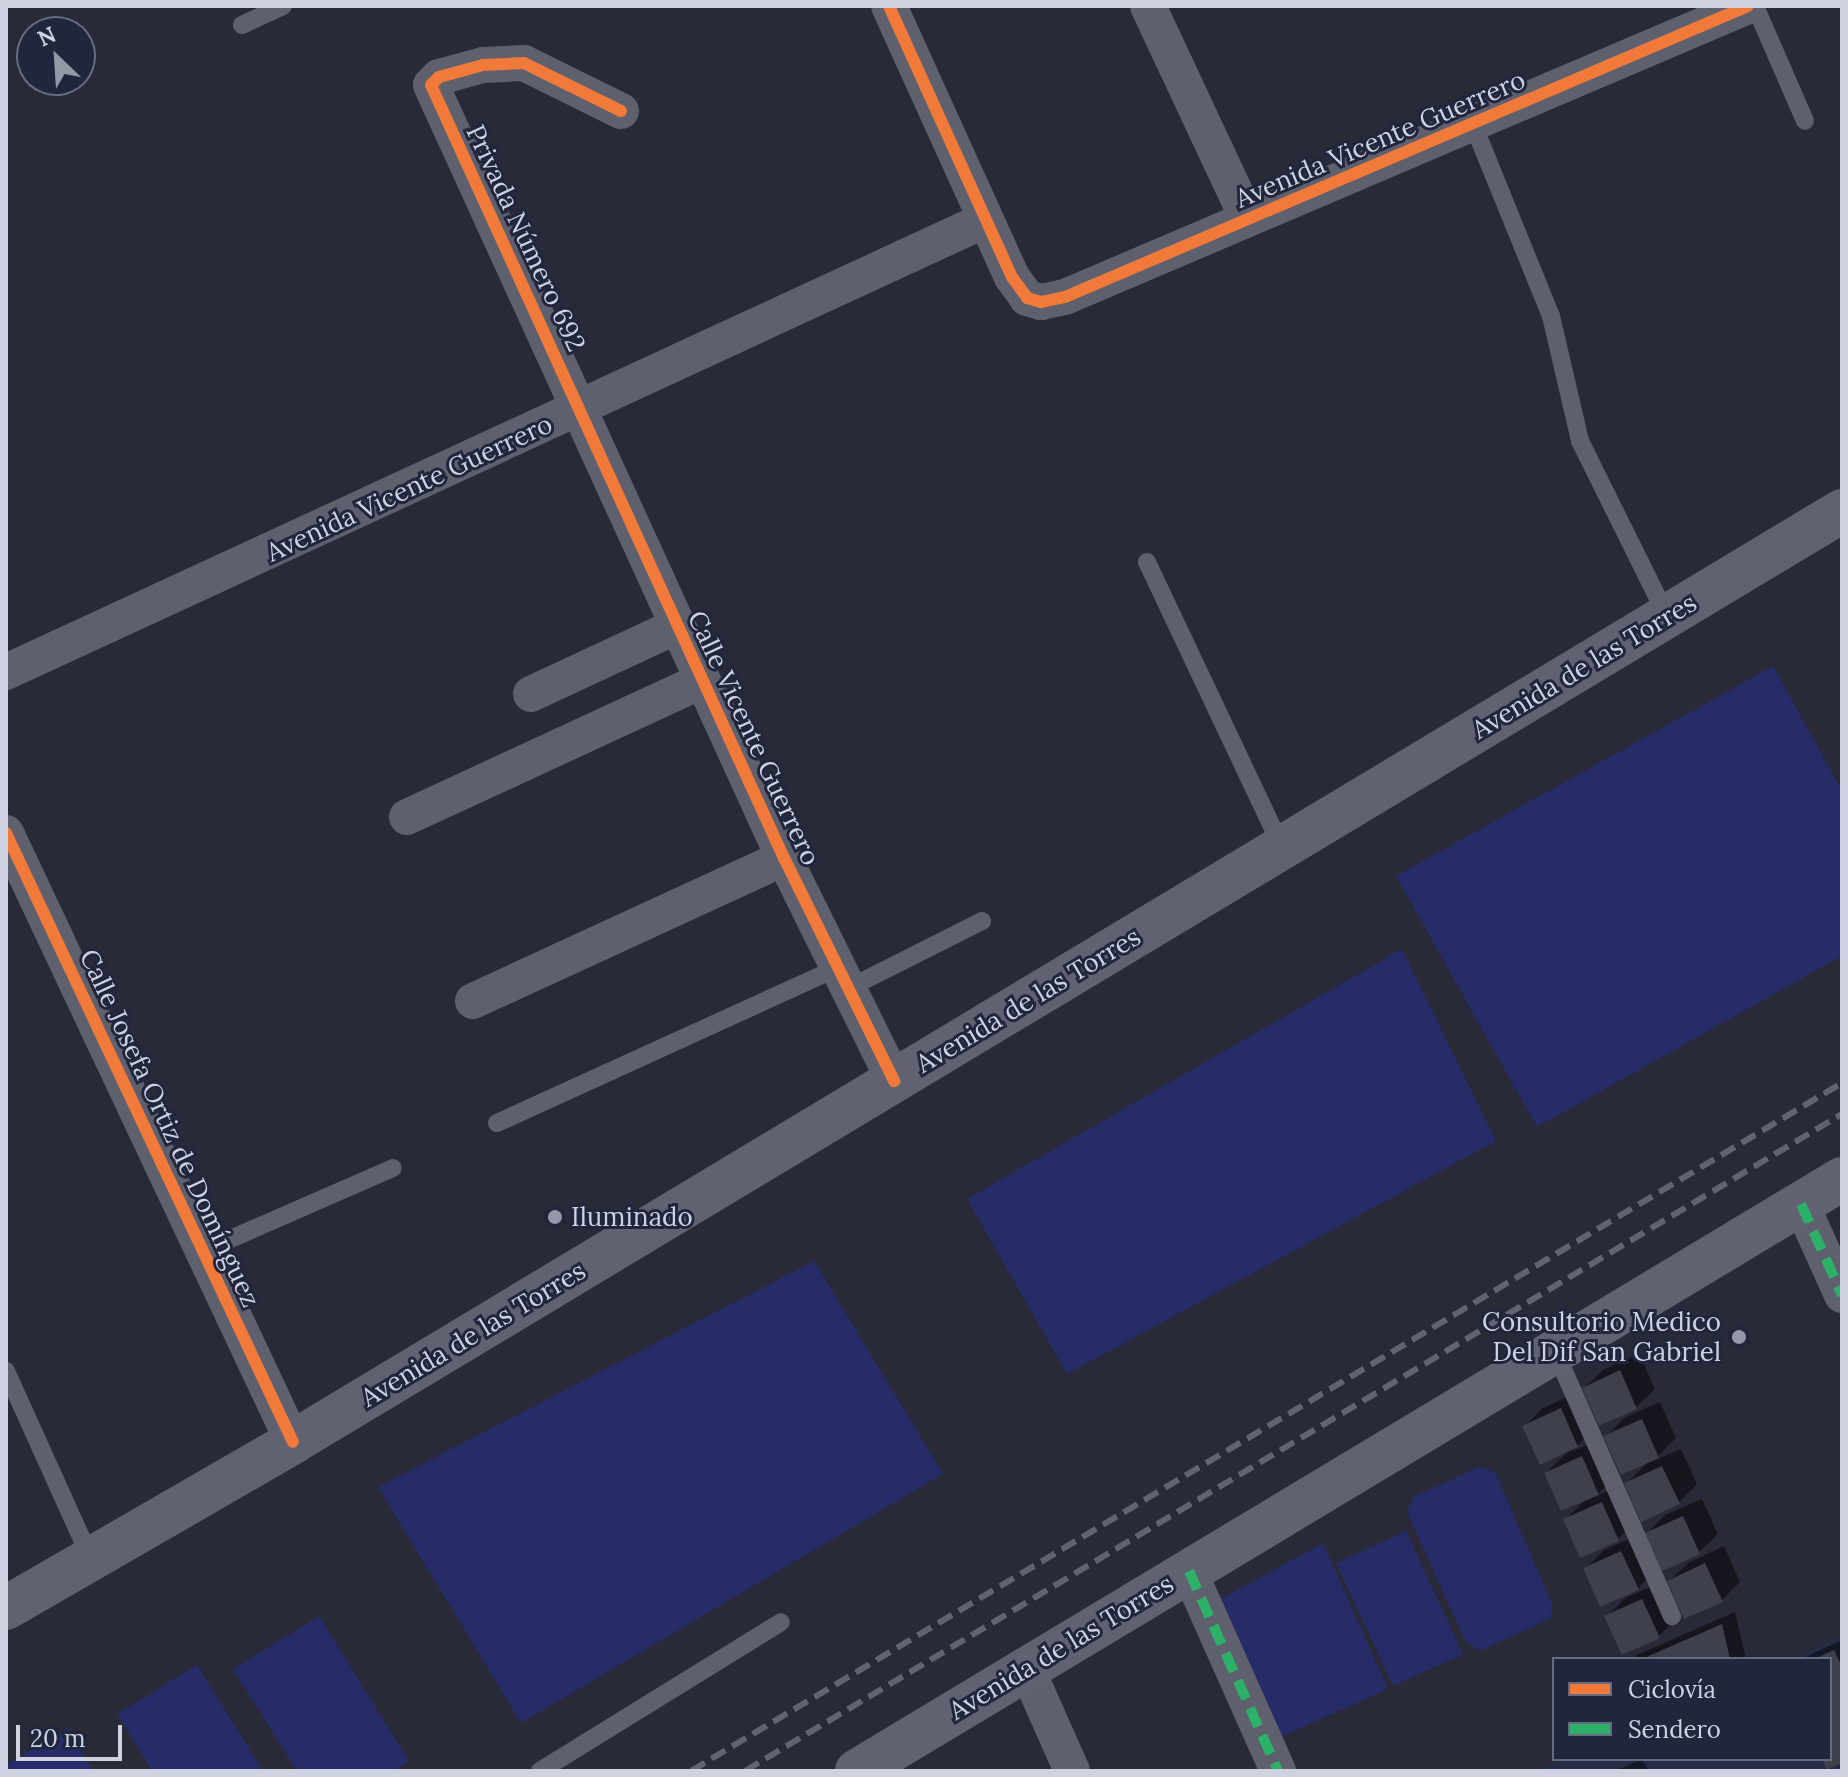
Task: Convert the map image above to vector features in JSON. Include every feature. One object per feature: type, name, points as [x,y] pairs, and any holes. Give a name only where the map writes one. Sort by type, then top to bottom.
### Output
[{"type":"main road","name":"Avenida de las Torres","points":[[6,1608],[293,1442],[1842,511]]},
{"type":"main road","name":"Avenida de las Torres","points":[[857,1771],[1842,1179]]},
{"type":"street","points":[[889,6],[985,220]]},
{"type":"street","points":[[1148,6],[1248,219]]},
{"type":"street","name":"Avenida Vicente Guerrero","points":[[6,672],[581,410],[985,220],[1027,298],[1041,302],[1065,297],[1748,6]]},
{"type":"street","name":"Privada Número 692","points":[[581,410],[431,85],[439,77],[483,65],[524,63],[621,111]]},
{"type":"street","name":"Calle Vicente Guerrero","points":[[581,410],[784,858],[894,1081]]},
{"type":"street","points":[[531,694],[677,626]]},
{"type":"street","points":[[407,817],[702,681]]},
{"type":"street","name":"Calle Josefa Ortiz de Domínguez","points":[[6,833],[293,1442]]},
{"type":"street","points":[[473,1001],[784,858]]},
{"type":"street","points":[[1801,1204],[1842,1295]]},
{"type":"street","points":[[1189,1571],[1278,1771]]},
{"type":"street","points":[[1026,1667],[1072,1771]]},
{"type":"lane","points":[[242,25],[283,6]]},
{"type":"lane","points":[[1755,6],[1805,121]]},
{"type":"lane","points":[[1473,124],[1551,316],[1580,441],[1667,616]]},
{"type":"lane","points":[[1147,562],[1282,848]]},
{"type":"lane","points":[[497,1123],[982,921]]},
{"type":"lane","points":[[203,1251],[393,1168]]},
{"type":"lane","points":[[1555,1351],[1672,1616]]},
{"type":"lane","points":[[6,1371],[90,1557]]},
{"type":"lane","points":[[540,1771],[781,1622]]},
{"type":"shaded area","points":[[1773,666],[1842,791],[1842,956],[1537,1127],[1396,876]]},
{"type":"shaded area","points":[[1402,949],[1496,1141],[1067,1374],[967,1199]]},
{"type":"shaded area","points":[[814,1261],[943,1474],[521,1723],[378,1487]]},
{"type":"shaded area","points":[[1479,1467],[1495,1472],[1552,1604],[1551,1618],[1480,1651],[1465,1641],[1407,1512],[1413,1497]]},
{"type":"shaded area","points":[[1406,1531],[1463,1654],[1393,1686],[1336,1563]]},
{"type":"shaded area","points":[[1323,1543],[1388,1689],[1278,1738],[1219,1600]]},
{"type":"shaded area","points":[[319,1616],[409,1761],[394,1771],[297,1771],[233,1669]]},
{"type":"shaded area","points":[[1842,1636],[1842,1771],[1534,1771],[1557,1761],[1832,1761],[1832,1657],[1796,1657]]},
{"type":"shaded area","points":[[197,1665],[263,1771],[152,1771],[117,1714]]},
{"type":"shaded area","points":[[68,1728],[93,1771],[6,1771],[6,1765]]},
{"type":"building","points":[[1620,1370],[1637,1409],[1599,1426],[1582,1388]]},
{"type":"building","points":[[1561,1408],[1578,1447],[1540,1465],[1522,1426]]},
{"type":"building","points":[[1642,1419],[1659,1458],[1621,1475],[1603,1436]]},
{"type":"building","points":[[1582,1456],[1599,1495],[1561,1511],[1544,1473]]},
{"type":"building","points":[[1662,1466],[1680,1504],[1641,1522],[1624,1483]]},
{"type":"building","points":[[1602,1502],[1619,1541],[1580,1558],[1563,1519]]},
{"type":"building","points":[[1683,1516],[1700,1554],[1662,1571],[1645,1533]]},
{"type":"building","points":[[1621,1551],[1639,1590],[1600,1607],[1583,1568]]},
{"type":"building","points":[[1705,1563],[1723,1602],[1684,1619],[1667,1581]]},
{"type":"building","points":[[1642,1599],[1660,1638],[1622,1655],[1604,1616]]},
{"type":"building","points":[[1722,1624],[1730,1657],[1647,1657]]},
{"type":"building","points":[[1834,1650],[1842,1667],[1842,1763],[1827,1770],[1823,1761],[1832,1761],[1832,1657],[1818,1657]]},
{"type":"railway","points":[[691,1771],[1842,1083]]},
{"type":"railway","points":[[745,1771],[1842,1114]]},
{"type":"marked path","points":[[1801,1204],[1842,1295]]},
{"type":"marked path","points":[[1189,1571],[1278,1771]]},
{"type":"cycle path","points":[[889,6],[1012,277],[1027,298],[1041,302],[1065,297],[1748,6]]},
{"type":"cycle path","points":[[621,111],[524,63],[483,65],[439,77],[431,85],[784,858],[894,1081]]},
{"type":"cycle path","points":[[6,833],[293,1442]]},
{"type":"place","name":"Iluminado","points":[[555,1217]]},
{"type":"place","name":"Consultorio Medico Del Dif San Gabriel","points":[[1739,1337]]}]
